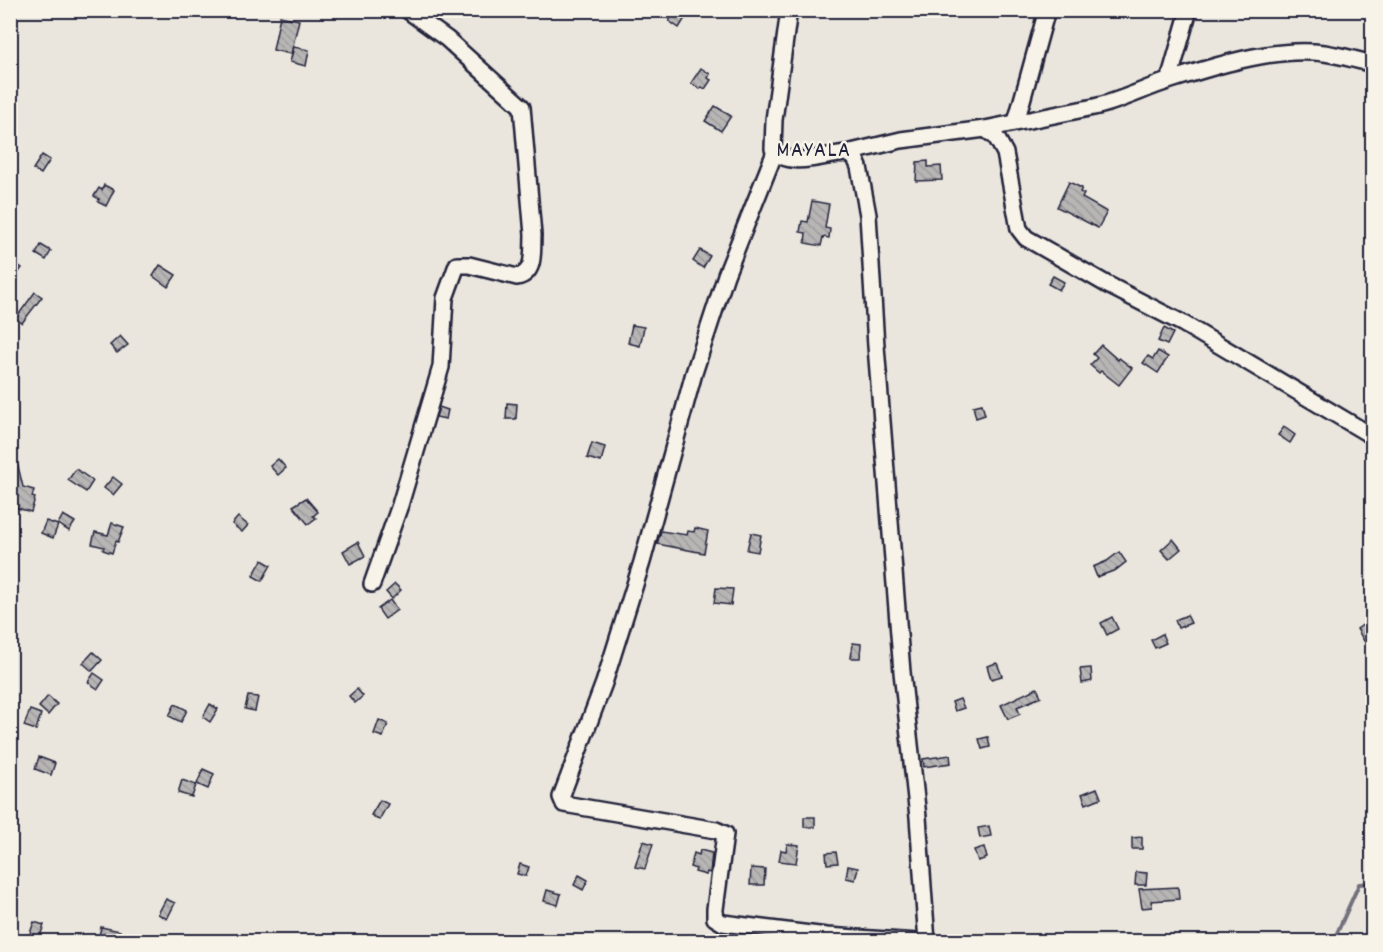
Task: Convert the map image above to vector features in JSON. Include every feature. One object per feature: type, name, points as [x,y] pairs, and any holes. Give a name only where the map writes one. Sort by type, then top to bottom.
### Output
[{"type":"street","points":[[372,584],[400,505],[441,367],[445,298],[458,265],[469,265],[517,277],[524,276],[530,270],[532,256],[533,236],[522,107],[447,39],[407,10]]},
{"type":"street","points":[[789,10],[773,126],[772,142],[775,152],[726,275],[694,373],[642,562],[604,683],[561,797],[564,804],[716,830],[725,834],[715,909],[716,918],[723,923],[826,936],[918,942]]},
{"type":"street","points":[[1016,122],[1047,10]]},
{"type":"street","points":[[1169,80],[1189,10]]},
{"type":"street","points":[[775,152],[795,159],[848,153],[901,140],[985,129],[1110,103],[1169,80],[1242,60],[1288,52],[1316,52],[1372,64]]},
{"type":"street","points":[[985,129],[996,137],[1005,153],[1017,222],[1020,233],[1026,238],[1182,324],[1372,436]]},
{"type":"street","points":[[848,153],[855,158],[859,167],[868,215],[902,672],[918,817],[927,942]]},
{"type":"building","points":[[676,10],[690,10],[679,28],[669,21]]},
{"type":"building","points":[[280,16],[299,20],[291,54],[273,50]]},
{"type":"building","points":[[294,47],[309,50],[306,66],[290,62]]},
{"type":"building","points":[[701,68],[710,74],[708,78],[711,80],[705,89],[702,87],[700,89],[691,83]]},
{"type":"building","points":[[715,106],[731,116],[721,131],[705,121]]},
{"type":"building","points":[[42,155],[50,160],[41,174],[33,169]]},
{"type":"building","points":[[928,161],[928,167],[941,166],[942,180],[916,181],[917,162]]},
{"type":"building","points":[[1069,182],[1082,188],[1080,192],[1084,194],[1082,198],[1107,212],[1098,228],[1057,207]]},
{"type":"building","points":[[104,185],[114,190],[106,206],[98,202],[99,199],[94,196],[99,188],[102,190]]},
{"type":"building","points":[[812,201],[829,204],[825,228],[830,229],[829,238],[823,237],[821,246],[805,243],[806,233],[800,232],[802,221],[808,222]]},
{"type":"building","points":[[41,245],[51,251],[46,260],[36,254]]},
{"type":"building","points":[[700,250],[710,256],[703,268],[693,261]]},
{"type":"building","points":[[10,260],[22,268],[16,276],[10,271]]},
{"type":"building","points":[[160,265],[176,275],[168,287],[153,276]]},
{"type":"building","points":[[1053,276],[1064,282],[1059,290],[1048,284]]},
{"type":"building","points":[[35,292],[42,297],[22,323],[16,318]]},
{"type":"building","points":[[632,325],[644,327],[640,346],[628,343]]},
{"type":"building","points":[[1164,328],[1173,333],[1167,345],[1158,341]]},
{"type":"building","points":[[120,336],[128,345],[117,353],[110,345]]},
{"type":"building","points":[[1101,345],[1118,360],[1119,358],[1132,368],[1119,385],[1090,365],[1097,358],[1093,354]]},
{"type":"building","points":[[1158,351],[1168,357],[1158,373],[1143,363],[1148,356],[1153,359]]},
{"type":"building","points":[[507,403],[517,404],[516,419],[506,419]]},
{"type":"building","points":[[982,404],[985,415],[976,418],[973,406]]},
{"type":"building","points":[[439,407],[448,410],[446,419],[436,417]]},
{"type":"building","points":[[1284,427],[1295,435],[1290,443],[1278,435]]},
{"type":"building","points":[[592,443],[605,447],[601,462],[587,458]]},
{"type":"building","points":[[278,459],[286,468],[278,475],[270,466]]},
{"type":"building","points":[[18,466],[23,487],[34,490],[32,497],[35,498],[31,512],[10,506],[10,468]]},
{"type":"building","points":[[76,469],[93,481],[86,492],[68,480]]},
{"type":"building","points":[[113,477],[122,484],[113,495],[104,488]]},
{"type":"building","points":[[306,498],[318,512],[313,516],[316,518],[308,524],[293,506]]},
{"type":"building","points":[[63,515],[75,522],[69,531],[58,524]]},
{"type":"building","points":[[238,517],[248,525],[242,532],[232,524]]},
{"type":"building","points":[[46,521],[58,525],[53,538],[41,533]]},
{"type":"building","points":[[112,523],[124,527],[112,553],[103,550],[104,547],[92,544],[95,532],[108,535]]},
{"type":"building","points":[[695,528],[708,531],[704,553],[657,544],[661,531],[687,535],[688,531],[694,532]]},
{"type":"building","points":[[751,533],[761,535],[758,552],[747,550]]},
{"type":"building","points":[[1173,539],[1181,549],[1169,559],[1161,550]]},
{"type":"building","points":[[358,542],[365,556],[350,564],[343,551]]},
{"type":"building","points":[[1119,552],[1126,562],[1116,570],[1097,577],[1093,567]]},
{"type":"building","points":[[262,560],[271,565],[262,581],[253,576]]},
{"type":"building","points":[[395,584],[401,590],[392,599],[386,592]]},
{"type":"building","points":[[716,588],[733,589],[731,605],[714,603]]},
{"type":"building","points":[[390,600],[397,610],[385,619],[378,609]]},
{"type":"building","points":[[1187,615],[1191,623],[1178,628],[1175,620]]},
{"type":"building","points":[[1112,617],[1118,629],[1107,635],[1101,623]]},
{"type":"building","points":[[1367,622],[1372,635],[1364,641],[1357,629]]},
{"type":"building","points":[[1162,634],[1166,643],[1155,648],[1151,640]]},
{"type":"building","points":[[853,643],[861,644],[860,658],[851,658]]},
{"type":"building","points":[[93,652],[102,660],[92,671],[83,663]]},
{"type":"building","points":[[997,663],[1002,676],[991,679],[987,666]]},
{"type":"building","points":[[1091,668],[1092,681],[1082,683],[1080,669]]},
{"type":"building","points":[[94,673],[104,680],[98,689],[88,682]]},
{"type":"building","points":[[1037,688],[1041,697],[1017,707],[1020,714],[1008,719],[1001,705]]},
{"type":"building","points":[[357,689],[363,696],[355,703],[349,696]]},
{"type":"building","points":[[48,696],[57,704],[48,715],[39,707]]},
{"type":"building","points":[[248,696],[258,697],[255,711],[245,709]]},
{"type":"building","points":[[960,699],[964,708],[955,711],[952,702]]},
{"type":"building","points":[[175,704],[187,710],[181,722],[169,716]]},
{"type":"building","points":[[210,704],[218,709],[210,722],[203,717]]},
{"type":"building","points":[[30,710],[41,714],[36,730],[24,726]]},
{"type":"building","points":[[379,720],[388,724],[383,737],[374,734]]},
{"type":"building","points":[[988,737],[990,747],[982,749],[979,739]]},
{"type":"building","points":[[950,755],[951,763],[924,767],[923,759]]},
{"type":"building","points":[[39,757],[55,763],[51,775],[35,769]]},
{"type":"building","points":[[203,769],[214,774],[208,789],[197,784]]},
{"type":"building","points":[[182,780],[196,785],[192,797],[178,793]]},
{"type":"building","points":[[1097,788],[1101,798],[1086,804],[1082,794]]},
{"type":"building","points":[[380,800],[388,804],[379,820],[371,815]]},
{"type":"building","points":[[804,817],[815,817],[815,827],[804,827]]},
{"type":"building","points":[[989,826],[991,836],[980,838],[978,828]]},
{"type":"building","points":[[1142,837],[1142,849],[1132,849],[1132,838]]},
{"type":"building","points":[[643,841],[653,844],[645,869],[635,867]]},
{"type":"building","points":[[787,844],[799,845],[796,863],[779,861],[781,850],[786,851]]},
{"type":"building","points":[[984,847],[987,858],[978,861],[974,850]]},
{"type":"building","points":[[700,850],[712,853],[710,873],[707,872],[706,875],[695,872],[696,869],[690,867],[694,853],[699,855]]},
{"type":"building","points":[[836,852],[838,863],[827,864],[826,853]]},
{"type":"building","points":[[520,864],[529,867],[526,876],[517,874]]},
{"type":"building","points":[[848,866],[858,868],[855,880],[846,878]]},
{"type":"building","points":[[751,868],[765,869],[764,885],[750,885]]},
{"type":"building","points":[[1136,872],[1147,873],[1146,885],[1135,885]]},
{"type":"building","points":[[579,875],[588,880],[583,890],[574,885]]},
{"type":"building","points":[[1178,887],[1179,899],[1151,901],[1152,907],[1142,908],[1139,889]]},
{"type":"building","points":[[547,890],[561,894],[558,905],[544,901]]},
{"type":"building","points":[[166,899],[175,903],[167,919],[158,914]]},
{"type":"building","points":[[34,922],[44,925],[38,942],[28,939]]},
{"type":"building","points":[[101,927],[120,931],[116,939],[99,936]]},
{"type":"waterway","points":[[1333,942],[1359,884],[1372,883]]},
{"type":"district","name":"MAYALA","points":[[814,151]]}]
